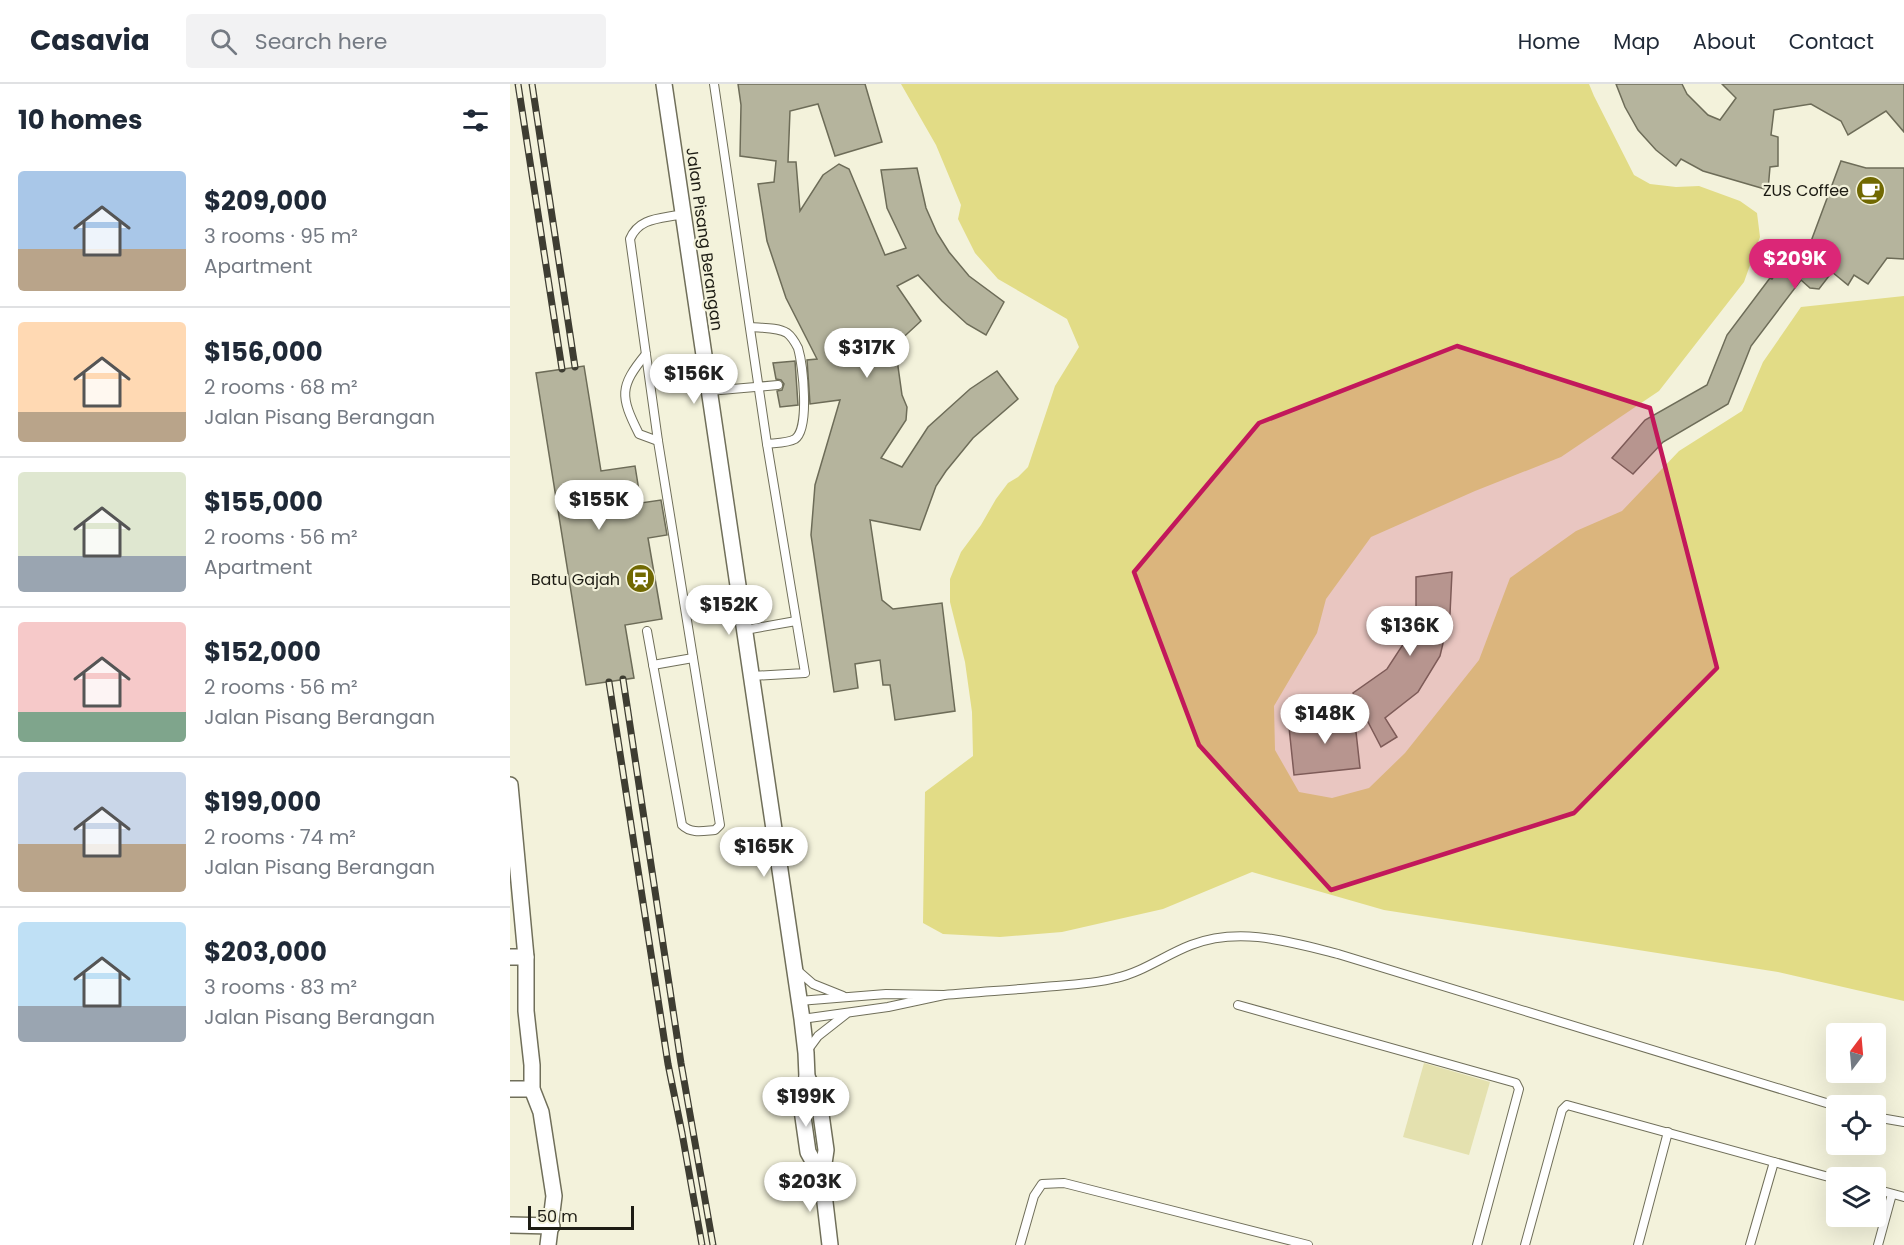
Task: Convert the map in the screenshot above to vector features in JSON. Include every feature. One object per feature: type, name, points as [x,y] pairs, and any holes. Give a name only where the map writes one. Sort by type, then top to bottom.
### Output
[{"type":"street","name":"Jalan Pisang Berangan","points":[[664,84],[802,1019],[807,1077],[801,1103],[808,1152],[822,1176]]},
{"type":"street","points":[[510,785],[518,957],[532,1065],[532,1089],[541,1112],[554,1196],[548,1245]]},
{"type":"street","name":"Jalan Pisang Berangan","points":[[807,1077],[819,1100],[826,1150],[822,1176],[830,1245]]},
{"type":"street","points":[[510,1089],[532,1089]]},
{"type":"street","points":[[801,1103],[819,1100]]},
{"type":"street","points":[[808,1152],[826,1150]]},
{"type":"street","points":[[510,1225],[552,1226]]},
{"type":"lane","points":[[714,84],[767,444],[805,673],[752,676]]},
{"type":"lane","points":[[647,631],[682,825],[687,830],[716,830],[720,825],[658,441],[630,239],[634,229],[642,223],[682,214]]},
{"type":"lane","points":[[750,327],[771,328],[787,333],[798,347],[804,420],[802,430],[794,439],[767,444]]},
{"type":"lane","points":[[646,354],[632,372],[626,384],[624,396],[639,434],[658,441]]},
{"type":"lane","points":[[709,391],[778,385]]},
{"type":"lane","points":[[684,601],[739,590]]},
{"type":"lane","points":[[745,630],[796,621]]},
{"type":"lane","points":[[653,665],[693,658]]},
{"type":"lane","points":[[799,1001],[861,996],[944,995],[1077,985],[1130,974],[1180,949],[1207,939],[1231,936],[1259,937],[1288,941],[1338,954],[1826,1103]]},
{"type":"lane","points":[[793,963],[802,976],[813,984],[848,997]]},
{"type":"lane","points":[[802,1019],[864,1011],[944,995]]},
{"type":"lane","points":[[861,996],[864,1011]]},
{"type":"lane","points":[[1238,1005],[1510,1080],[1519,1086],[1477,1245]]},
{"type":"lane","points":[[806,1053],[818,1036],[847,1013]]},
{"type":"lane","points":[[1525,1245],[1564,1107],[1570,1105],[1826,1176]]},
{"type":"lane","points":[[1886,1119],[1904,1122]]},
{"type":"lane","points":[[1638,1245],[1668,1132]]},
{"type":"lane","points":[[1750,1245],[1774,1162]]},
{"type":"lane","points":[[1020,1245],[1034,1196],[1042,1184],[1051,1182],[1064,1183],[1308,1245]]},
{"type":"lane","points":[[1886,1193],[1904,1197]]},
{"type":"lane","points":[[1878,1245],[1892,1194]]},
{"type":"highlighted area","points":[[1457,346],[1650,408],[1717,668],[1574,813],[1331,890],[1199,745],[1134,572],[1259,423]]},
{"type":"shaded area","points":[[901,84],[1589,84],[1634,175],[1650,184],[1676,187],[1699,186],[1740,201],[1757,213],[1760,237],[1744,282],[1659,391],[1561,457],[1475,491],[1371,537],[1326,599],[1317,633],[1274,706],[1275,750],[1299,792],[1332,798],[1369,788],[1405,753],[1479,660],[1510,578],[1576,531],[1622,511],[1679,451],[1742,411],[1763,362],[1801,307],[1904,296],[1904,1001],[1778,972],[1384,910],[1252,872],[1163,909],[1062,932],[1000,937],[943,934],[923,923],[925,792],[973,756],[972,712],[965,662],[950,602],[950,579],[961,552],[981,525],[996,499],[1008,483],[1028,467],[1055,386],[1079,347],[1067,319],[998,279],[975,253],[958,219],[961,205],[936,145]]},
{"type":"shaded area","points":[[1424,1063],[1490,1082],[1469,1155],[1403,1137]]},
{"type":"building","points":[[738,84],[865,84],[882,142],[835,156],[818,104],[790,111],[788,162],[796,162],[800,211],[823,175],[839,164],[849,169],[885,255],[906,248],[887,208],[881,170],[917,168],[926,208],[937,233],[949,252],[969,276],[1004,302],[986,335],[967,324],[918,275],[897,286],[921,321],[895,345],[902,395],[907,407],[906,420],[881,458],[902,467],[928,427],[970,389],[997,371],[1018,399],[973,438],[946,471],[936,486],[920,530],[870,520],[882,600],[893,609],[942,603],[955,711],[895,720],[890,685],[883,685],[880,660],[855,664],[858,688],[834,692],[811,535],[815,485],[840,400],[810,404],[807,360],[817,359],[786,298],[767,241],[758,184],[774,182],[776,161],[740,156],[741,105]]},
{"type":"building","points":[[1616,84],[1682,84],[1687,94],[1708,115],[1720,120],[1736,98],[1722,84],[1904,84],[1904,132],[1886,111],[1848,135],[1841,121],[1811,104],[1774,110],[1771,135],[1778,137],[1778,166],[1770,167],[1768,190],[1703,171],[1681,159],[1676,166],[1656,150],[1638,130],[1625,107]]},
{"type":"building","points":[[1841,161],[1866,168],[1904,168],[1904,259],[1887,258],[1868,284],[1854,275],[1848,285],[1832,272],[1819,289],[1810,288],[1801,280],[1751,346],[1728,404],[1663,442],[1633,474],[1612,458],[1645,420],[1707,385],[1727,335],[1770,278],[1772,279],[1799,240],[1810,244]]},
{"type":"building","points":[[795,361],[798,405],[780,407],[777,391],[782,390],[784,384],[781,380],[776,379],[773,363]]},
{"type":"building","points":[[584,366],[601,471],[635,466],[641,503],[661,500],[667,535],[648,538],[662,619],[625,625],[634,678],[586,685],[536,373]]},
{"type":"building","points":[[1452,572],[1450,614],[1440,656],[1418,692],[1385,718],[1397,737],[1381,747],[1353,693],[1387,669],[1406,640],[1416,607],[1416,577]]},
{"type":"building","points":[[1354,714],[1360,768],[1294,775],[1289,727],[1312,725],[1311,719]]},
{"type":"railway","points":[[518,84],[562,369]]},
{"type":"railway","points":[[532,84],[575,367]]},
{"type":"railway","points":[[623,679],[681,1063],[713,1245]]},
{"type":"railway","points":[[609,682],[668,1064],[702,1245]]},
{"type":"place","name":"ZUS Coffee","points":[[1870,190]]},
{"type":"place","name":"Batu Gajah","points":[[641,579]]}]
